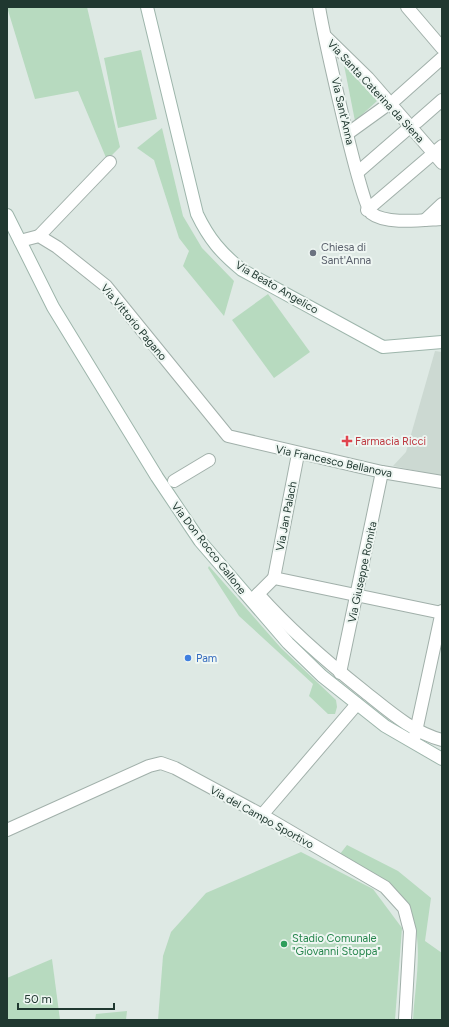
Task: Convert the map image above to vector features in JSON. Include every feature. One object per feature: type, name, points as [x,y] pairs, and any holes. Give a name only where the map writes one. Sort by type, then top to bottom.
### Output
[{"type":"street","name":"Via Beato Angelico","points":[[147,7],[197,214],[207,236],[221,252],[242,270],[384,347],[442,342]]},
{"type":"street","name":"Via Sant'Anna","points":[[319,7],[348,134],[369,211]]},
{"type":"street","points":[[407,7],[442,48]]},
{"type":"street","name":"Via Santa Caterina da Siena","points":[[325,36],[393,101],[438,149],[442,163]]},
{"type":"street","points":[[348,134],[393,101],[442,58]]},
{"type":"street","points":[[358,172],[442,100]]},
{"type":"street","points":[[438,149],[369,211],[379,219],[442,219]]},
{"type":"street","points":[[20,241],[39,236],[110,162]]},
{"type":"street","points":[[425,220],[442,204]]},
{"type":"street","name":"Via Don Rocco Gallone","points":[[7,215],[53,307],[159,481],[200,541],[254,597],[288,643],[322,676],[385,726],[442,759]]},
{"type":"street","name":"Via Vittorio Pagano","points":[[39,236],[106,286],[228,436]]},
{"type":"street","name":"Via Francesco Bellanova","points":[[228,436],[298,454],[382,472],[442,482]]},
{"type":"street","name":"Via Jan Palach","points":[[274,578],[298,454]]},
{"type":"street","points":[[174,481],[209,460]]},
{"type":"street","name":"Via Giuseppe Romita","points":[[340,673],[382,472]]},
{"type":"street","points":[[414,743],[416,730],[442,612],[274,578],[254,597],[340,673],[392,714],[416,730],[442,740]]},
{"type":"street","points":[[262,815],[358,704]]},
{"type":"street","name":"Via del Campo Sportivo","points":[[7,830],[148,766],[161,763],[174,768],[262,815],[384,887],[404,908],[410,931],[405,1020]]},
{"type":"shaded area","points":[[435,351],[442,352],[442,476],[393,466],[406,452]]},
{"type":"green space","points":[[7,7],[87,7],[120,147],[107,160],[78,91],[35,99]]},
{"type":"green space","points":[[141,50],[157,119],[118,128],[104,58]]},
{"type":"green space","points":[[344,65],[377,101],[355,121]]},
{"type":"green space","points":[[162,128],[183,216],[202,248],[234,281],[224,316],[183,266],[189,251],[179,238],[154,160],[137,148]]},
{"type":"green space","points":[[268,294],[310,352],[274,378],[232,320]]},
{"type":"green space","points":[[209,566],[281,648],[336,700],[337,707],[335,714],[328,714],[309,696],[313,684],[239,616],[208,568]]},
{"type":"green space","points":[[347,845],[398,871],[431,898],[425,941],[442,953],[442,1020],[413,1020],[418,955],[415,923],[409,908],[401,895],[389,883],[340,854]]},
{"type":"green space","name":"Stadio Comunale \"Giovanni Stoppa\"","points":[[301,852],[373,889],[402,928],[395,1020],[158,1020],[163,956],[171,932],[206,893]]},
{"type":"green space","points":[[52,959],[60,1020],[7,1020],[7,978]]},
{"type":"green space","points":[[127,1011],[126,1020],[95,1020],[96,1014]]},
{"type":"place","name":"Chiesa di Sant'Anna","points":[[313,253]]},
{"type":"place","name":"Farmacia Ricci","points":[[347,441]]},
{"type":"place","name":"Pam","points":[[188,658]]},
{"type":"place","name":"Stadio Comunale \"Giovanni Stoppa\"","points":[[284,944]]}]
